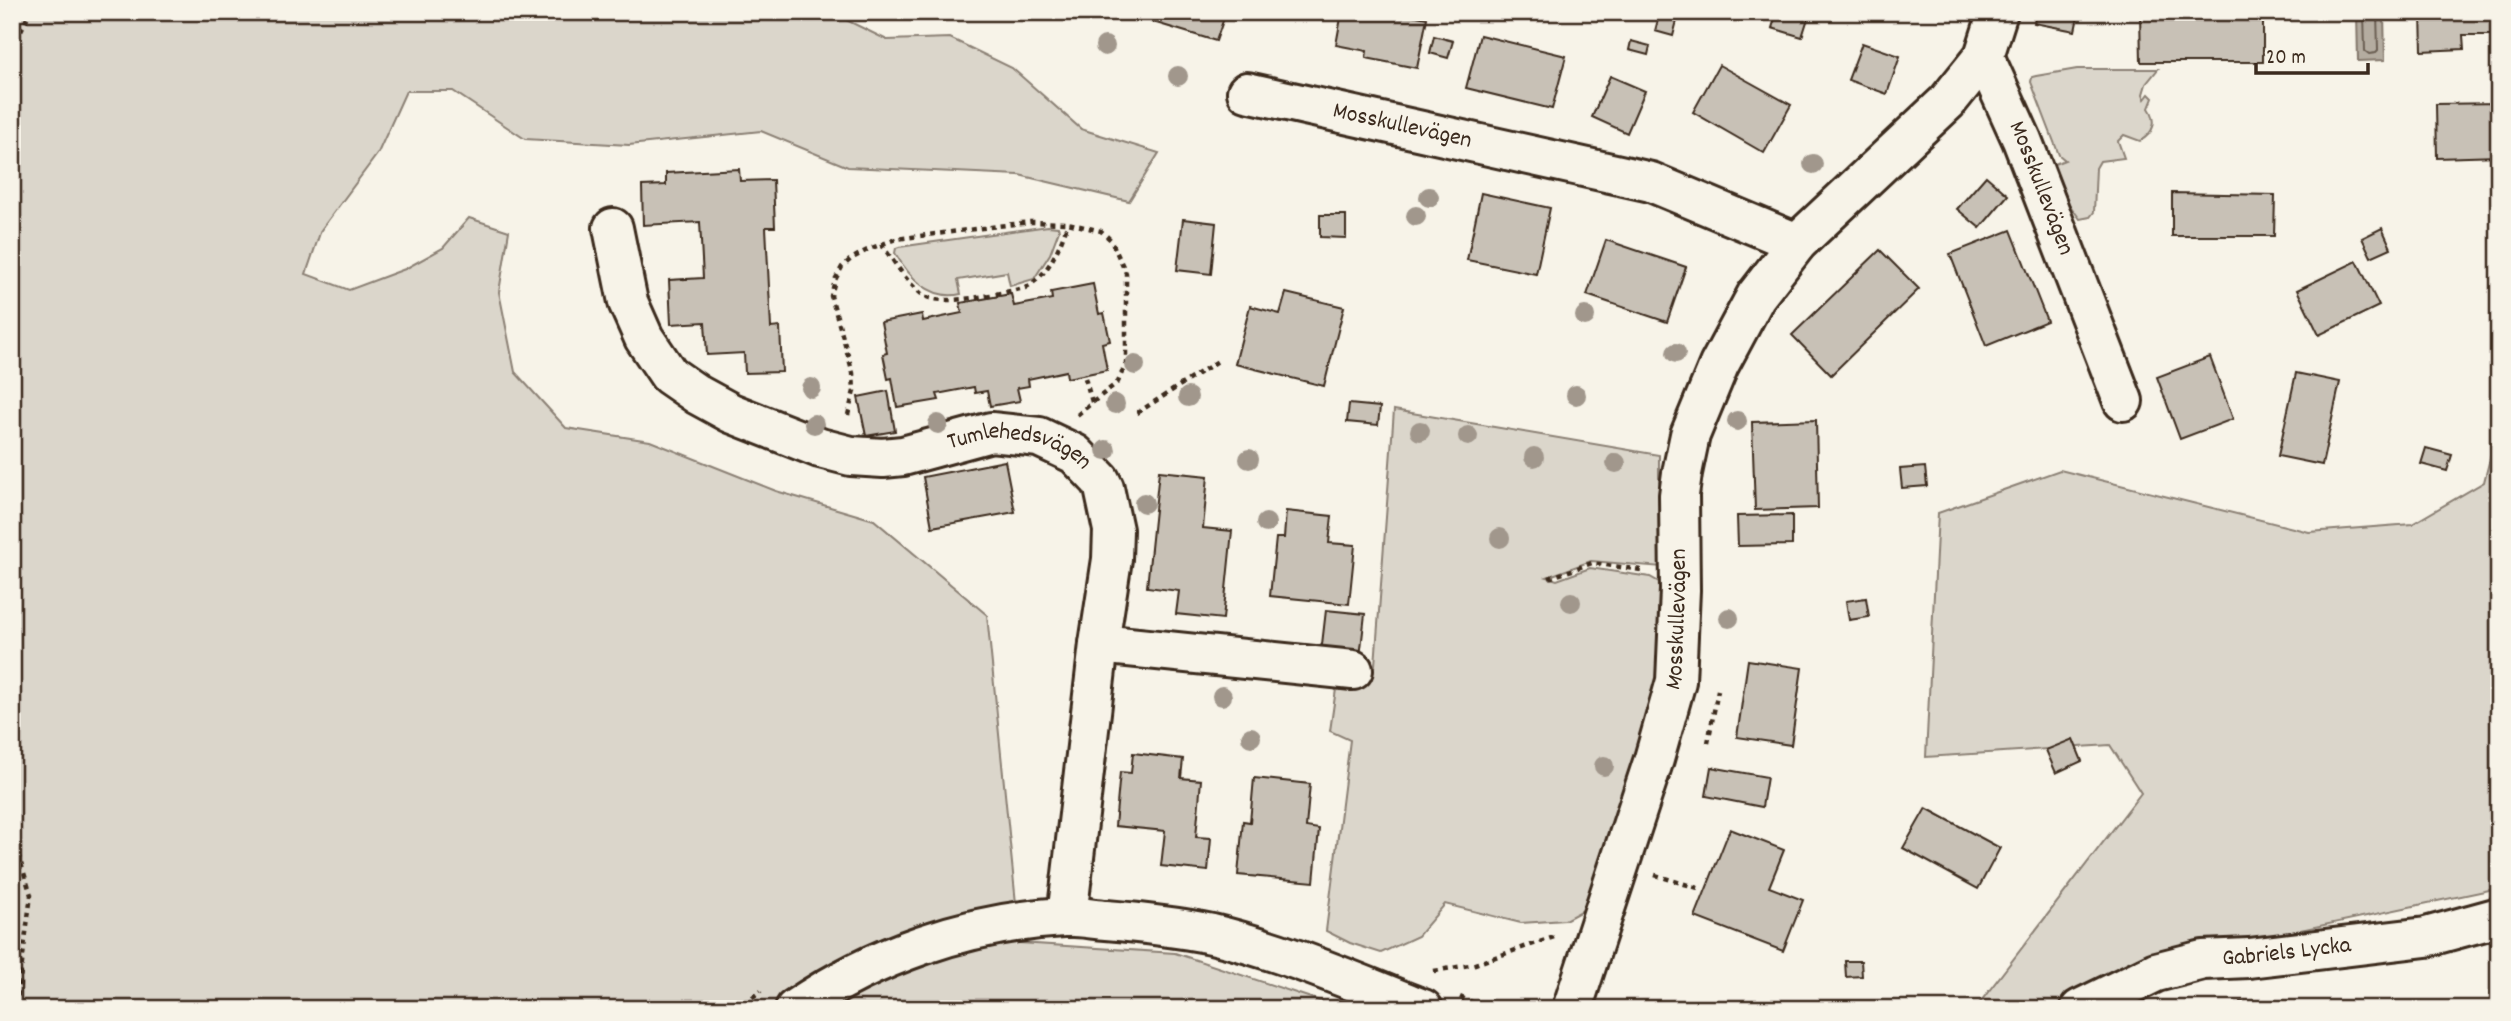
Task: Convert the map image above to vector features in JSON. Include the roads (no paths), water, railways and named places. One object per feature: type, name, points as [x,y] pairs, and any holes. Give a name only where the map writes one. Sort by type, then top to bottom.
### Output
[{"type":"street","name":"Mosskullevägen","points":[[1572,1009],[1654,759],[1676,681],[1680,576],[1679,495],[1690,435],[1719,365],[1756,296],[1797,243],[1947,102],[1984,56],[1998,12]]},
{"type":"street","name":"Mosskullevägen","points":[[1984,56],[2027,152],[2123,401]]},
{"type":"street","name":"Mosskullevägen","points":[[1247,92],[1651,183],[1797,243]]},
{"type":"street","name":"Tumlehedsvägen","points":[[613,228],[628,302],[644,338],[668,375],[731,413],[820,448],[851,456],[903,456],[991,432],[1039,437],[1070,451],[1091,470],[1104,488],[1113,530],[1112,559],[1099,644],[1067,917]]},
{"type":"street","points":[[1099,644],[1353,670]]},
{"type":"street","points":[[795,1009],[825,988],[933,939],[1007,922],[1067,917],[1147,923],[1213,934],[1298,961],[1425,990]]},
{"type":"street","name":"Gabriels Lycka","points":[[2080,1009],[2156,972],[2203,960],[2249,958],[2426,937],[2499,917]]},
{"type":"water","points":[[2357,12],[2384,12],[2385,60],[2358,61]]}]
